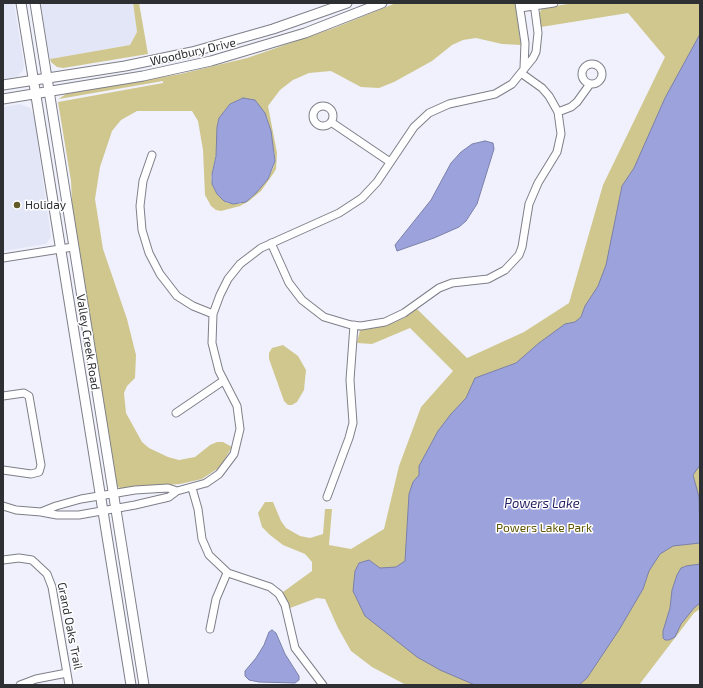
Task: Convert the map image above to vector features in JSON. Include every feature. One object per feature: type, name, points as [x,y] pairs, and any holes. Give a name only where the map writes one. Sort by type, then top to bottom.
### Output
[{"type":"main road","name":"Valley Creek Road","points":[[21,3],[131,685]]},
{"type":"main road","name":"Valley Creek Road","points":[[35,3],[144,685]]},
{"type":"main road","name":"Woodbury Drive","points":[[3,85],[144,62],[206,49],[286,25],[347,3]]},
{"type":"main road","name":"Woodbury Drive","points":[[3,99],[150,75],[225,58],[305,33],[382,3]]},
{"type":"street","points":[[523,70],[525,43],[519,6],[554,3]]},
{"type":"street","points":[[3,506],[16,510],[64,515],[103,511],[169,497],[177,491],[209,482],[221,473],[231,460],[238,443],[240,426],[238,411],[234,399],[223,381],[213,351],[211,332],[214,314],[220,295],[232,273],[252,254],[271,243],[339,213],[353,205],[370,190],[416,125],[432,111],[449,104],[497,93],[512,84],[533,58],[537,47],[538,30],[534,4]]},
{"type":"street","points":[[271,243],[289,283],[304,302],[324,317],[354,325],[385,322],[404,313],[439,288],[452,283],[488,279],[505,270],[512,264],[522,247],[526,216],[533,193],[558,148],[561,134],[558,112],[549,96],[523,70]]},
{"type":"street","points":[[558,112],[577,102],[590,84]]},
{"type":"street","points":[[331,122],[390,162]]},
{"type":"street","points":[[152,155],[144,178],[140,202],[142,230],[149,253],[160,274],[176,294],[193,306],[214,314]]},
{"type":"street","points":[[3,258],[73,247]]},
{"type":"street","points":[[327,497],[353,423],[350,378],[354,325]]},
{"type":"street","points":[[176,413],[223,381]]},
{"type":"street","points":[[3,396],[24,393],[29,396],[41,465],[39,472],[31,474],[3,470]]},
{"type":"street","points":[[41,512],[56,506],[113,494],[168,488],[177,491]]},
{"type":"street","points":[[192,488],[198,509],[200,532],[203,544],[213,560],[228,573],[270,587],[279,594],[285,605],[295,648],[323,685]]},
{"type":"street","name":"Grand Oaks Trail","points":[[3,560],[26,558],[37,563],[48,574],[52,587],[69,685]]},
{"type":"street","points":[[210,629],[216,599],[228,573]]},
{"type":"street","points":[[20,685],[36,679],[67,673]]},
{"type":"shaded area","points":[[3,3],[14,3],[24,65],[23,70],[18,76],[3,80]]},
{"type":"shaded area","points":[[40,3],[133,3],[137,32],[130,45],[50,59]]},
{"type":"shaded area","points":[[20,104],[30,108],[34,116],[51,237],[46,244],[3,251],[3,107]]},
{"type":"green space","points":[[133,3],[139,3],[148,54],[63,68],[57,67],[51,62],[50,59],[130,45],[137,32]]},
{"type":"green space","points":[[396,3],[515,3],[521,45],[502,44],[476,38],[463,40],[452,45],[432,61],[394,82],[379,88],[361,87],[331,71],[309,73],[293,80],[280,90],[268,106],[277,153],[276,169],[261,191],[249,201],[240,206],[221,211],[216,210],[211,206],[205,195],[203,150],[198,121],[192,111],[137,111],[121,120],[112,131],[100,167],[95,199],[103,249],[127,319],[136,355],[135,378],[127,386],[124,393],[126,413],[142,442],[149,448],[168,457],[179,460],[195,457],[210,445],[217,442],[223,442],[232,447],[220,467],[202,479],[180,484],[122,489],[116,485],[73,222],[71,181],[58,102],[163,83],[163,81],[59,99],[66,94],[180,74],[247,58],[334,28]],"holes":[[[247,98],[267,117],[275,156],[274,166],[268,179],[251,198],[240,204],[227,203],[217,194],[212,184],[211,177],[217,150],[217,127],[219,118],[230,104],[240,99]]]},
{"type":"green space","name":"Powers Lake","points":[[574,3],[700,3],[700,609],[694,613],[639,685],[406,685],[372,667],[351,651],[338,628],[325,599],[317,598],[290,608],[283,592],[312,571],[312,562],[305,554],[283,545],[270,535],[262,527],[258,513],[265,502],[273,502],[281,521],[286,528],[300,536],[310,538],[323,534],[325,509],[332,509],[329,545],[351,549],[384,529],[399,466],[421,407],[453,371],[410,328],[372,344],[357,343],[360,330],[388,325],[404,318],[417,309],[467,358],[524,332],[569,303],[603,185],[665,57],[628,13],[541,27],[539,14],[542,8]]},
{"type":"green space","points":[[283,345],[298,356],[306,370],[304,390],[297,402],[292,405],[288,405],[284,401],[269,359],[269,353],[272,348]]},
{"type":"water","name":"Powers Lake","points":[[700,34],[700,465],[693,475],[699,497],[700,543],[673,546],[660,554],[649,571],[643,589],[619,630],[587,678],[579,685],[475,685],[440,670],[417,657],[365,616],[353,591],[355,571],[359,563],[369,560],[380,568],[396,567],[405,561],[409,494],[413,482],[419,475],[419,466],[438,431],[466,398],[475,378],[516,363],[539,343],[565,324],[575,322],[581,317],[585,306],[598,286],[606,265],[622,186],[634,168],[665,98]]},
{"type":"water","points":[[243,98],[255,100],[265,113],[271,131],[275,161],[268,179],[256,193],[246,202],[233,204],[224,201],[217,194],[212,184],[212,174],[216,156],[217,127],[219,118],[230,104]]},
{"type":"water","points":[[485,141],[493,143],[494,149],[477,204],[466,221],[459,227],[434,238],[397,251],[395,245],[431,200],[451,163],[461,152],[472,144]]},
{"type":"water","points":[[700,564],[700,603],[681,624],[675,637],[665,640],[663,638],[663,631],[670,608],[672,590],[677,575],[681,568]]},
{"type":"water","points":[[272,630],[276,633],[285,654],[299,676],[299,680],[295,683],[259,682],[249,680],[245,676],[245,671],[256,658],[264,645],[269,632]]},
{"type":"place","name":"Holiday","points":[[17,205]]},
{"type":"park label","name":"Powers Lake Park","points":[[544,528]]}]
